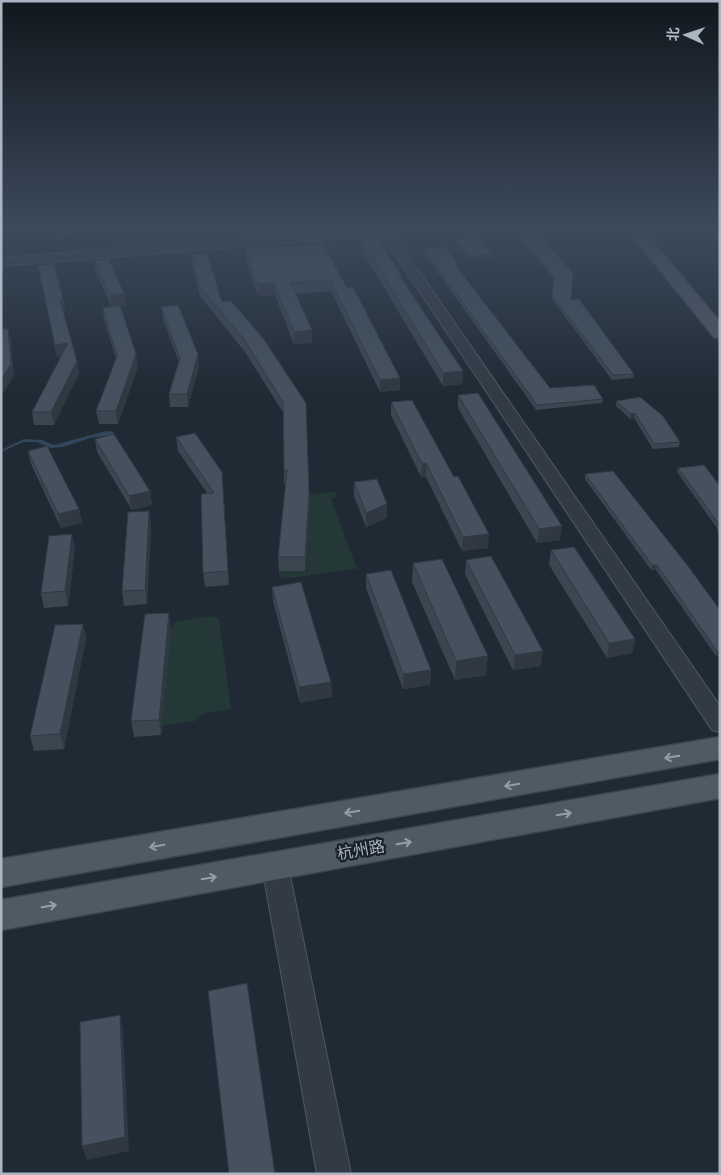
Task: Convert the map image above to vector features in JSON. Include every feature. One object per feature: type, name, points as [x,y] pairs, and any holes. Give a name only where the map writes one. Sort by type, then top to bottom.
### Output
[{"type":"main road","points":[[679,284],[720,333]]},
{"type":"main road","points":[[693,284],[720,316]]},
{"type":"main road","points":[[1,873],[720,748]]},
{"type":"main road","name":"杭州路","points":[[1,915],[720,786]]},
{"type":"street","points":[[422,284],[720,724]]},
{"type":"street","points":[[275,866],[334,1174]]},
{"type":"green space","points":[[335,492],[337,497],[331,498],[356,566],[361,568],[282,579],[279,576],[279,571],[305,571],[310,494]]},
{"type":"green space","points":[[209,616],[219,618],[231,709],[203,714],[195,721],[162,726],[171,628],[174,622]]},
{"type":"water","points":[[106,431],[114,432],[114,435],[90,438],[63,447],[51,448],[36,442],[23,442],[1,452],[1,450],[24,439],[42,440],[54,445]]},
{"type":"building","points":[[42,284],[59,284],[63,299],[60,300],[77,361],[51,412],[32,412],[68,343],[55,345]]},
{"type":"building","points":[[105,284],[120,284],[124,293],[110,295]]},
{"type":"building","points":[[216,284],[222,302],[231,301],[263,338],[306,403],[309,494],[305,557],[278,557],[287,470],[284,470],[283,402],[244,339],[199,285]]},
{"type":"building","points":[[274,284],[291,284],[312,330],[294,332]]},
{"type":"building","points":[[332,284],[345,284],[347,288],[353,287],[400,378],[380,380]]},
{"type":"building","points":[[389,284],[405,284],[463,371],[443,373]]},
{"type":"building","points":[[449,284],[470,284],[550,388],[594,385],[603,399],[537,405]]},
{"type":"building","points":[[553,284],[572,284],[571,300],[579,299],[634,374],[613,375],[552,295]]},
{"type":"building","points":[[120,305],[136,354],[116,411],[96,411],[117,356],[103,308]]},
{"type":"building","points":[[178,305],[198,354],[187,394],[169,394],[180,358],[161,307]]},
{"type":"building","points":[[1,329],[8,329],[11,364],[1,380]]},
{"type":"building","points":[[478,393],[562,526],[539,529],[458,395]]},
{"type":"building","points":[[640,397],[663,416],[680,442],[654,444],[635,413],[631,414],[616,401]]},
{"type":"building","points":[[412,400],[454,477],[458,476],[489,534],[463,537],[426,463],[422,464],[391,402]]},
{"type":"building","points":[[195,433],[222,472],[228,571],[203,573],[201,494],[214,493],[176,437]]},
{"type":"building","points":[[114,434],[150,491],[129,496],[95,439]]},
{"type":"building","points":[[47,446],[79,509],[58,514],[28,451]]},
{"type":"building","points":[[704,465],[720,486],[720,530],[718,523],[678,468]]},
{"type":"building","points":[[613,471],[720,610],[720,651],[717,651],[657,565],[652,565],[585,474]]},
{"type":"building","points":[[377,479],[387,504],[366,513],[354,482]]},
{"type":"building","points":[[149,511],[145,590],[122,591],[128,512]]},
{"type":"building","points":[[72,534],[65,591],[41,593],[49,536]]},
{"type":"building","points":[[574,547],[635,639],[609,643],[551,550]]},
{"type":"building","points":[[491,556],[543,651],[515,655],[466,560]]},
{"type":"building","points":[[442,559],[488,656],[456,661],[413,563]]},
{"type":"building","points":[[391,570],[431,670],[403,674],[366,574]]},
{"type":"building","points":[[301,582],[331,682],[299,687],[272,587]]},
{"type":"building","points":[[169,613],[159,720],[131,721],[145,614]]},
{"type":"building","points":[[83,624],[60,734],[30,736],[55,625]]},
{"type":"building","points":[[247,983],[275,1174],[229,1174],[208,991]]},
{"type":"building","points":[[120,1015],[125,1137],[82,1146],[80,1022]]}]
